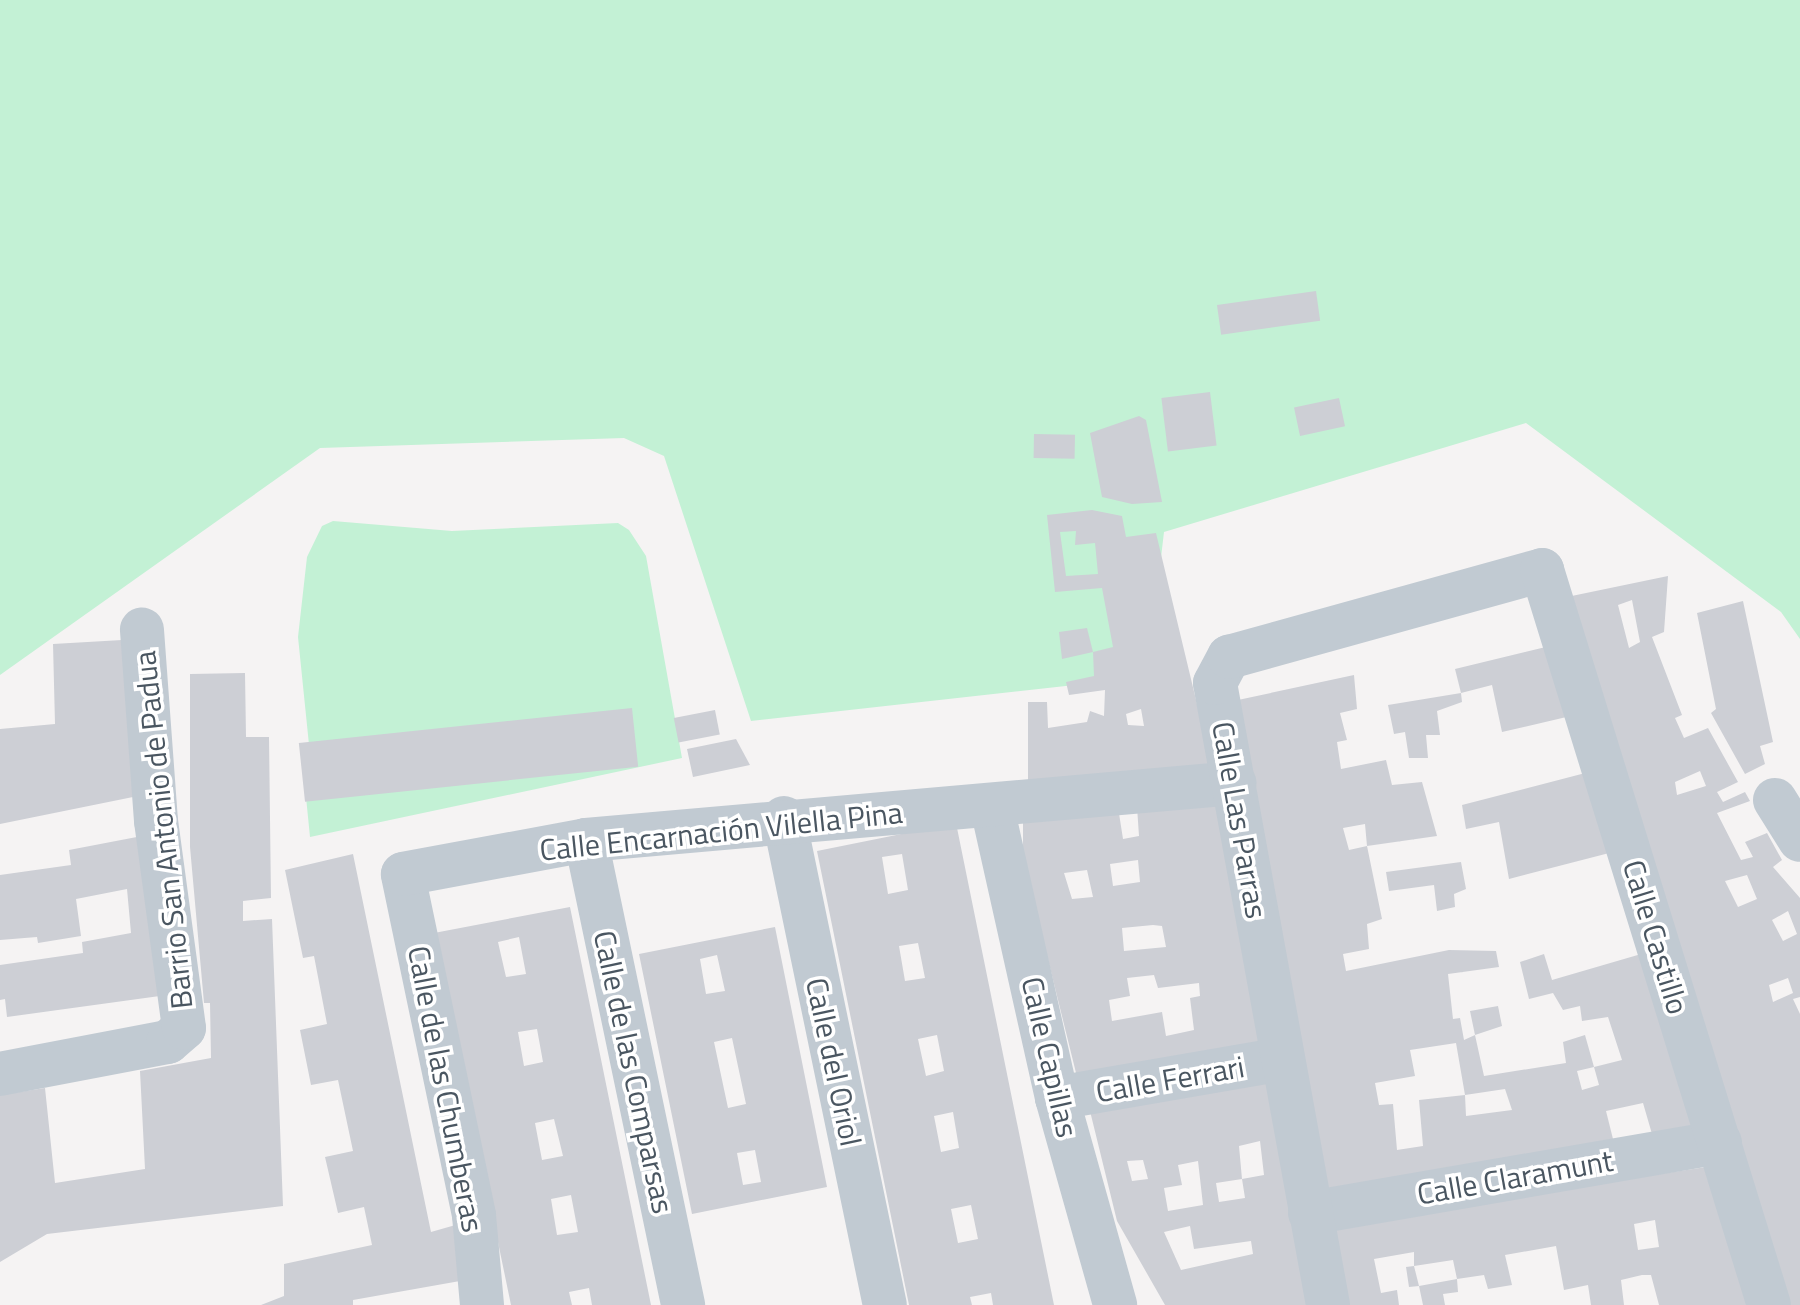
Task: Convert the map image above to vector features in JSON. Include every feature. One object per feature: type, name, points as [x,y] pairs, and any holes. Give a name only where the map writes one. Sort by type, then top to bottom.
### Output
[{"type":"street","name":"Calle Las Parras","points":[[1328,1305],[1215,683],[1229,657],[1542,570]]},
{"type":"street","name":"Calle Castillo","points":[[1542,570],[1769,1305]]},
{"type":"street","name":"Barrio San Antonio de Padua","points":[[0,1074],[168,1042],[184,1028],[156,821],[142,630]]},
{"type":"street","name":"Calle Encarnación Vilella Pina","points":[[403,874],[586,840],[784,818],[992,807],[1235,783]]},
{"type":"street","points":[[1775,800],[1800,840]]},
{"type":"street","name":"Calle Capillas","points":[[992,807],[1057,1098],[1115,1305]]},
{"type":"street","name":"Calle del Oriol","points":[[784,818],[885,1305]]},
{"type":"street","name":"Calle de las Comparsas","points":[[586,840],[683,1305]]},
{"type":"street","name":"Calle de las Chumberas","points":[[403,874],[474,1215],[482,1305]]},
{"type":"street","name":"Calle Ferrari","points":[[1057,1098],[1282,1059]]},
{"type":"street","name":"Calle Claramunt","points":[[1310,1213],[1720,1142]]},
{"type":"green space","points":[[0,0],[1800,0],[1800,639],[1781,612],[1526,423],[1164,532],[1147,677],[751,721],[664,456],[624,438],[320,448],[0,675]]},
{"type":"green space","points":[[333,521],[452,531],[618,523],[629,530],[646,556],[682,758],[310,837],[304,777],[312,774],[298,637],[307,557],[322,526]]},
{"type":"building","points":[[1316,291],[1320,321],[1221,335],[1217,305]]},
{"type":"building","points":[[1210,392],[1217,446],[1168,452],[1161,398]]},
{"type":"building","points":[[1339,398],[1345,426],[1300,436],[1294,408]]},
{"type":"building","points":[[1139,416],[1146,420],[1162,502],[1132,504],[1102,497],[1090,433]]},
{"type":"building","points":[[1034,434],[1075,435],[1075,459],[1034,458]]},
{"type":"building","points":[[1092,510],[1122,516],[1126,537],[1156,533],[1214,775],[1028,780],[1028,702],[1047,702],[1048,728],[1087,722],[1090,711],[1104,716],[1105,690],[1069,695],[1066,682],[1094,676],[1093,652],[1113,647],[1102,588],[1055,592],[1047,515]],"holes":[[[1076,531],[1075,545],[1095,543],[1098,574],[1066,576],[1060,532]],[[1141,709],[1144,726],[1128,725],[1126,714]]]},
{"type":"building","points":[[1668,576],[1664,632],[1652,637],[1682,715],[1675,718],[1684,738],[1708,728],[1738,782],[1717,792],[1723,802],[1745,792],[1750,801],[1717,813],[1741,860],[1753,857],[1745,842],[1767,833],[1782,860],[1773,867],[1800,898],[1800,997],[1793,999],[1800,1014],[1800,1305],[1782,1305],[1562,598]],"holes":[[[1632,600],[1640,642],[1629,648],[1618,605]],[[1700,771],[1706,786],[1677,795],[1675,782]],[[1747,875],[1757,899],[1738,907],[1725,881]],[[1788,911],[1797,934],[1783,941],[1772,920]],[[1788,978],[1793,993],[1773,1002],[1769,985]]]},
{"type":"building","points":[[1743,601],[1773,742],[1760,746],[1765,764],[1745,774],[1711,713],[1716,709],[1697,613]]},
{"type":"building","points":[[1087,628],[1093,652],[1062,659],[1059,632]]},
{"type":"building","points":[[122,640],[133,797],[0,824],[0,729],[55,724],[53,644]]},
{"type":"building","points":[[1554,645],[1575,715],[1502,732],[1492,685],[1461,693],[1455,669]]},
{"type":"building","points":[[245,673],[246,737],[269,737],[271,898],[243,901],[243,921],[272,919],[283,1206],[47,1234],[0,1262],[0,1095],[45,1088],[55,1183],[145,1169],[140,1071],[211,1058],[210,1003],[204,1003],[190,847],[190,674]]},
{"type":"building","points":[[1354,675],[1357,709],[1340,713],[1347,740],[1337,742],[1341,769],[1386,760],[1392,785],[1422,782],[1437,836],[1367,846],[1382,919],[1367,924],[1369,949],[1343,954],[1346,971],[1449,950],[1496,951],[1499,967],[1448,974],[1453,1019],[1460,1018],[1464,1040],[1475,1035],[1484,1076],[1566,1063],[1563,1042],[1585,1035],[1594,1067],[1622,1060],[1608,1017],[1582,1021],[1580,1006],[1563,1010],[1553,993],[1529,999],[1520,962],[1544,954],[1552,980],[1648,952],[1701,1126],[1652,1134],[1643,1103],[1606,1111],[1613,1139],[1324,1192],[1238,700]],"holes":[[[1365,824],[1367,846],[1349,850],[1343,828]],[[1456,1043],[1465,1095],[1419,1100],[1423,1146],[1397,1150],[1393,1104],[1379,1105],[1375,1083],[1415,1076],[1410,1050]],[[1594,1067],[1599,1085],[1582,1090],[1577,1071]],[[1505,1089],[1512,1110],[1466,1116],[1465,1095]]]},
{"type":"building","points":[[1461,693],[1462,702],[1437,711],[1440,735],[1426,735],[1428,758],[1409,758],[1405,732],[1394,734],[1388,705]]},
{"type":"building","points":[[632,708],[638,767],[305,802],[299,743]]},
{"type":"building","points":[[715,710],[720,735],[679,743],[674,718]]},
{"type":"building","points":[[736,739],[750,765],[693,777],[687,749]]},
{"type":"building","points":[[1593,771],[1617,851],[1509,879],[1499,822],[1466,829],[1462,805]]},
{"type":"building","points":[[1220,796],[1260,1047],[1078,1081],[1023,858],[1023,817],[1118,807],[1123,839],[1139,836],[1137,807]],"holes":[[[1138,860],[1140,882],[1113,886],[1110,864]],[[1087,870],[1093,897],[1072,899],[1064,873]],[[1162,926],[1166,947],[1124,951],[1122,928]],[[1154,975],[1158,988],[1199,983],[1200,996],[1190,998],[1194,1030],[1166,1036],[1162,1012],[1112,1021],[1109,1000],[1130,996],[1127,978]]]},
{"type":"building","points":[[956,823],[1054,1305],[993,1305],[991,1293],[970,1297],[972,1305],[909,1305],[817,851]],"holes":[[[902,854],[908,890],[888,894],[882,857]],[[918,943],[925,978],[905,981],[899,946]],[[937,1035],[944,1071],[926,1076],[918,1039]],[[953,1112],[959,1148],[941,1152],[934,1116]],[[971,1205],[978,1239],[958,1243],[951,1209]]]},
{"type":"building","points":[[142,836],[167,995],[7,1017],[5,999],[0,1000],[0,965],[83,953],[82,942],[131,933],[127,889],[76,899],[81,936],[38,943],[37,937],[0,940],[0,875],[71,865],[69,850]]},
{"type":"building","points":[[353,854],[431,1232],[459,1224],[460,1281],[353,1300],[353,1305],[261,1305],[284,1296],[284,1264],[372,1245],[364,1207],[338,1213],[325,1157],[353,1151],[338,1080],[311,1085],[300,1030],[327,1024],[314,956],[303,958],[285,870]]},
{"type":"building","points":[[1461,862],[1466,889],[1454,894],[1455,907],[1437,911],[1434,885],[1389,891],[1386,872]]},
{"type":"building","points":[[570,907],[651,1305],[592,1305],[589,1288],[569,1292],[572,1305],[511,1305],[434,933]],"holes":[[[519,937],[526,974],[506,977],[498,942]],[[537,1029],[543,1062],[524,1066],[518,1032]],[[554,1119],[563,1156],[542,1160],[535,1123]],[[571,1195],[578,1232],[557,1235],[551,1199]]]},
{"type":"building","points":[[775,927],[827,1187],[692,1214],[639,954]],"holes":[[[717,955],[725,991],[706,994],[700,959]],[[732,1038],[746,1104],[728,1108],[714,1042]],[[755,1150],[761,1182],[743,1185],[737,1153]]]},
{"type":"building","points":[[1498,1006],[1502,1026],[1475,1035],[1470,1011]]},
{"type":"building","points":[[1265,1078],[1317,1305],[1165,1305],[1117,1221],[1089,1107]],"holes":[[[1260,1141],[1264,1175],[1242,1179],[1239,1146]],[[1143,1160],[1148,1179],[1132,1181],[1127,1161]],[[1198,1161],[1203,1205],[1168,1211],[1164,1188],[1182,1185],[1178,1165]],[[1242,1179],[1245,1198],[1219,1202],[1216,1183]],[[1190,1226],[1194,1249],[1251,1241],[1253,1254],[1181,1270],[1164,1232]]]},
{"type":"building","points":[[1713,1166],[1751,1305],[1659,1305],[1651,1275],[1642,1275],[1621,1280],[1624,1305],[1591,1305],[1588,1285],[1564,1290],[1556,1246],[1505,1255],[1512,1285],[1488,1289],[1484,1275],[1457,1279],[1453,1260],[1414,1266],[1414,1252],[1374,1259],[1381,1293],[1397,1290],[1399,1305],[1344,1305],[1330,1224]],"holes":[[[1655,1220],[1659,1247],[1638,1250],[1634,1224]]]},
{"type":"building","points":[[1414,1266],[1419,1286],[1409,1287],[1406,1267]]},
{"type":"building","points":[[1457,1279],[1458,1292],[1443,1294],[1445,1305],[1423,1305],[1419,1286]]}]
